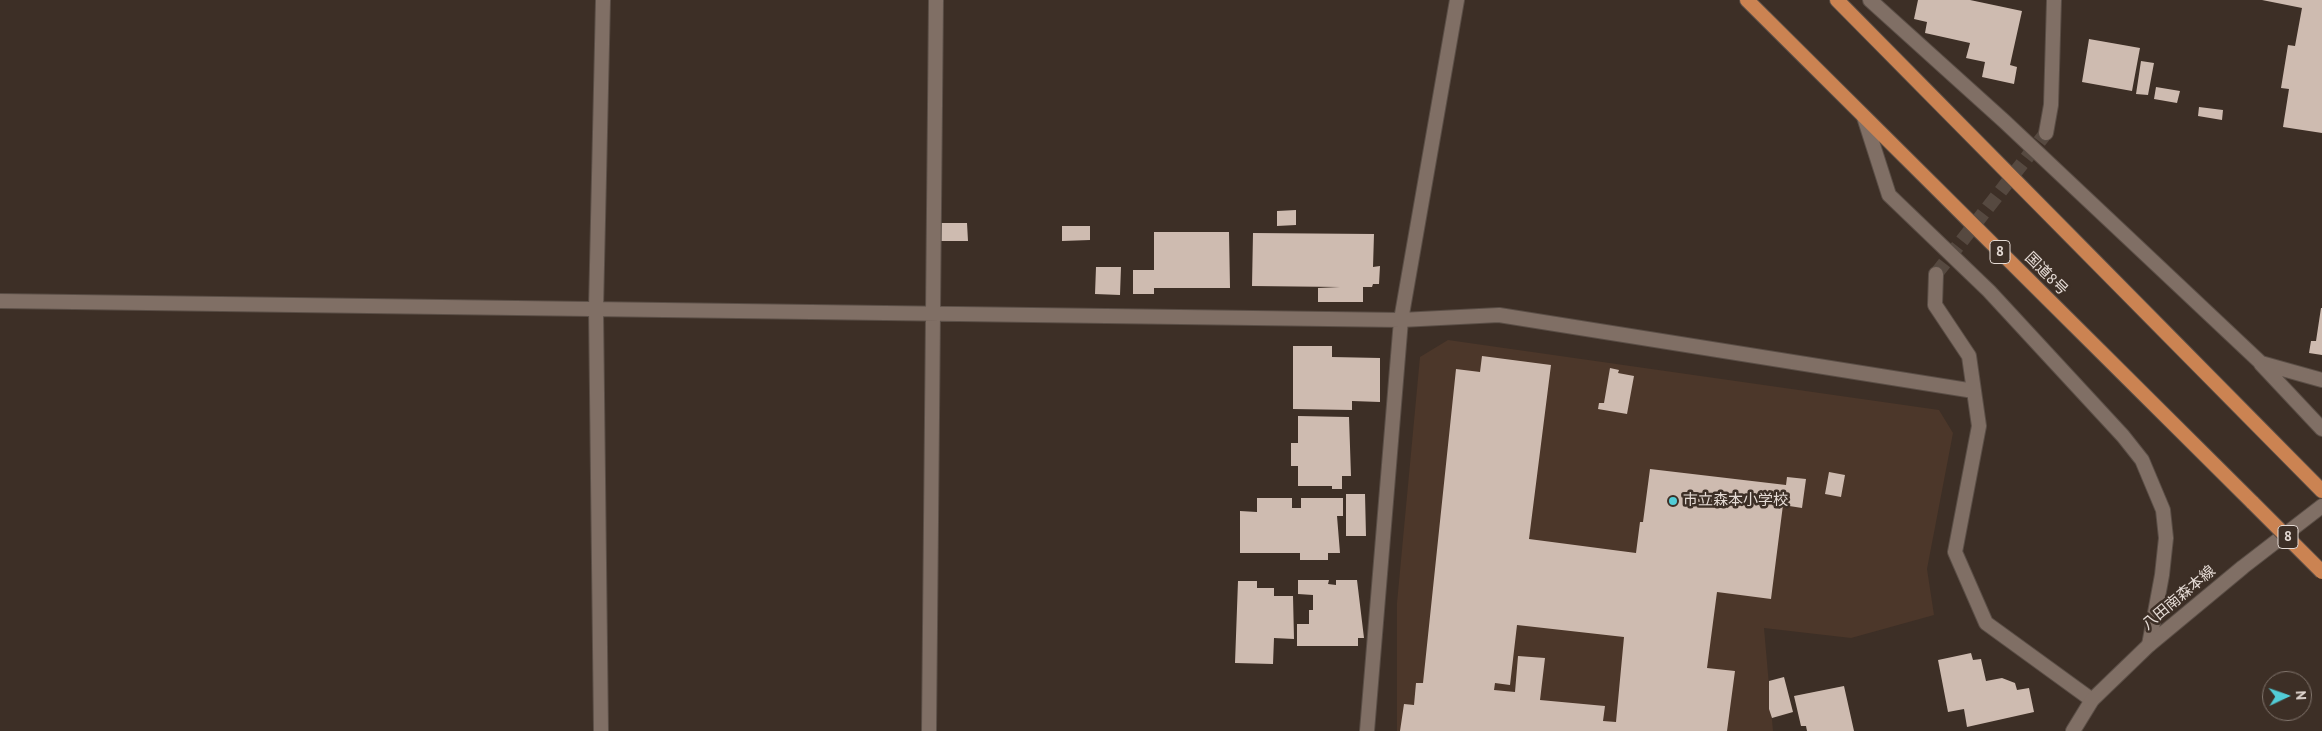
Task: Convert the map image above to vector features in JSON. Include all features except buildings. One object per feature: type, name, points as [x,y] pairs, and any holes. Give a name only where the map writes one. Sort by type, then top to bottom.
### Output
[{"type":"highway","name":"国道8号","points":[[1747,0],[2322,572]]},
{"type":"highway","points":[[1837,0],[2322,492]]},
{"type":"street","points":[[600,731],[596,309],[603,0]]},
{"type":"street","points":[[929,731],[936,0]]},
{"type":"street","points":[[1367,731],[1402,320],[1457,0]]},
{"type":"street","points":[[1870,0],[2004,121],[2261,364],[2322,429]]},
{"type":"street","points":[[2046,133],[2051,105],[2054,0]]},
{"type":"street","points":[[1864,117],[1890,195],[1989,291],[2123,436],[2142,460],[2163,510],[2166,538],[2162,575],[2149,645]]},
{"type":"street","points":[[1936,274],[1935,305],[1969,356],[1979,426],[1955,552],[1986,623],[2092,700]]},
{"type":"street","points":[[0,302],[1402,320],[1499,315],[1974,391]]},
{"type":"street","points":[[2261,364],[2322,380]]},
{"type":"street","name":"八田南森本線","points":[[2073,731],[2092,700],[2149,645],[2243,567],[2322,506]]},
{"type":"shaded area","name":"市立森本小学校","points":[[1448,340],[1939,410],[1953,433],[1927,569],[1934,615],[1851,638],[1764,628],[1773,731],[1397,731],[1397,603],[1420,357]]},
{"type":"tunnel","points":[[1936,274],[2046,133]]},
{"type":"place","name":"市立森本小学校","points":[[1673,501]]}]
